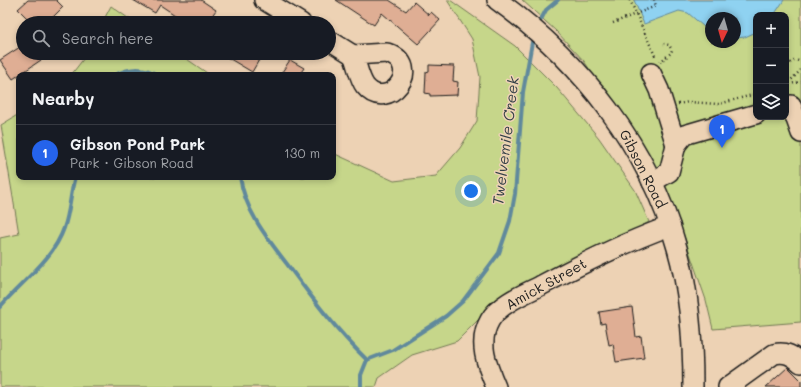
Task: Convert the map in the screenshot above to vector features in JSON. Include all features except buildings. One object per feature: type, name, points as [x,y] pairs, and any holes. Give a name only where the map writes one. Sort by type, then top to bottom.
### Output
[{"type":"street","points":[[264,0],[290,16]]},
{"type":"street","name":"Gibson Road","points":[[502,4],[537,31],[576,69],[623,130],[652,182],[670,226],[686,286],[692,347],[693,387]]},
{"type":"street","points":[[336,45],[352,55]]},
{"type":"street","points":[[655,69],[659,90],[676,144]]},
{"type":"street","points":[[792,104],[801,133]]},
{"type":"street","points":[[652,182],[669,172],[676,144],[688,133],[753,115]]},
{"type":"street","name":"Amick Street","points":[[496,387],[485,358],[484,347],[486,330],[495,313],[523,295],[605,252],[670,226]]},
{"type":"street","points":[[728,387],[774,354],[786,353],[801,363]]},
{"type":"path","points":[[630,0],[655,69]]},
{"type":"path","points":[[613,22],[656,6],[654,0]]},
{"type":"path","points":[[790,63],[796,60],[801,62]]},
{"type":"path","points":[[788,84],[801,70]]},
{"type":"path","points":[[789,85],[801,82]]},
{"type":"path","points":[[674,105],[689,102],[719,104],[753,95]]},
{"type":"green space","points":[[447,0],[450,0],[515,46],[557,88],[599,138],[635,190],[649,222],[492,306],[457,341],[412,355],[379,378],[376,387],[0,387],[0,238],[19,234],[1,125],[16,116],[16,180],[336,180],[336,154],[394,181],[436,176],[460,148],[477,121],[480,77],[472,39]]},
{"type":"green space","points":[[522,0],[801,0],[801,322],[713,329],[706,300],[679,222],[657,172],[584,61],[556,31]]},
{"type":"green space","points":[[111,6],[125,16],[106,16]]},
{"type":"green space","points":[[83,60],[188,60],[206,72],[73,72]]},
{"type":"water","points":[[634,0],[784,0],[776,12],[753,12],[753,33],[745,37],[741,37],[741,12],[705,12],[705,28],[688,13],[679,11],[644,24]]},
{"type":"waterway","name":"Twelvemile Creek","points":[[537,27],[546,10],[558,0]]},
{"type":"waterway","name":"Twelvemile Creek","points":[[367,360],[393,350],[446,316],[463,301],[499,253],[510,221],[515,194],[523,92],[533,37]]},
{"type":"waterway","name":"Twelvemile Creek","points":[[123,72],[136,69],[152,72]]},
{"type":"waterway","name":"Twelvemile Creek","points":[[0,307],[36,270],[59,240],[66,222],[74,180]]},
{"type":"waterway","name":"Twelvemile Creek","points":[[241,180],[252,213],[265,234],[325,314],[345,338],[367,360]]},
{"type":"waterway","points":[[361,387],[361,375],[367,360]]},
{"type":"place","name":"Gibson Pond Park","points":[[722,148]]}]
